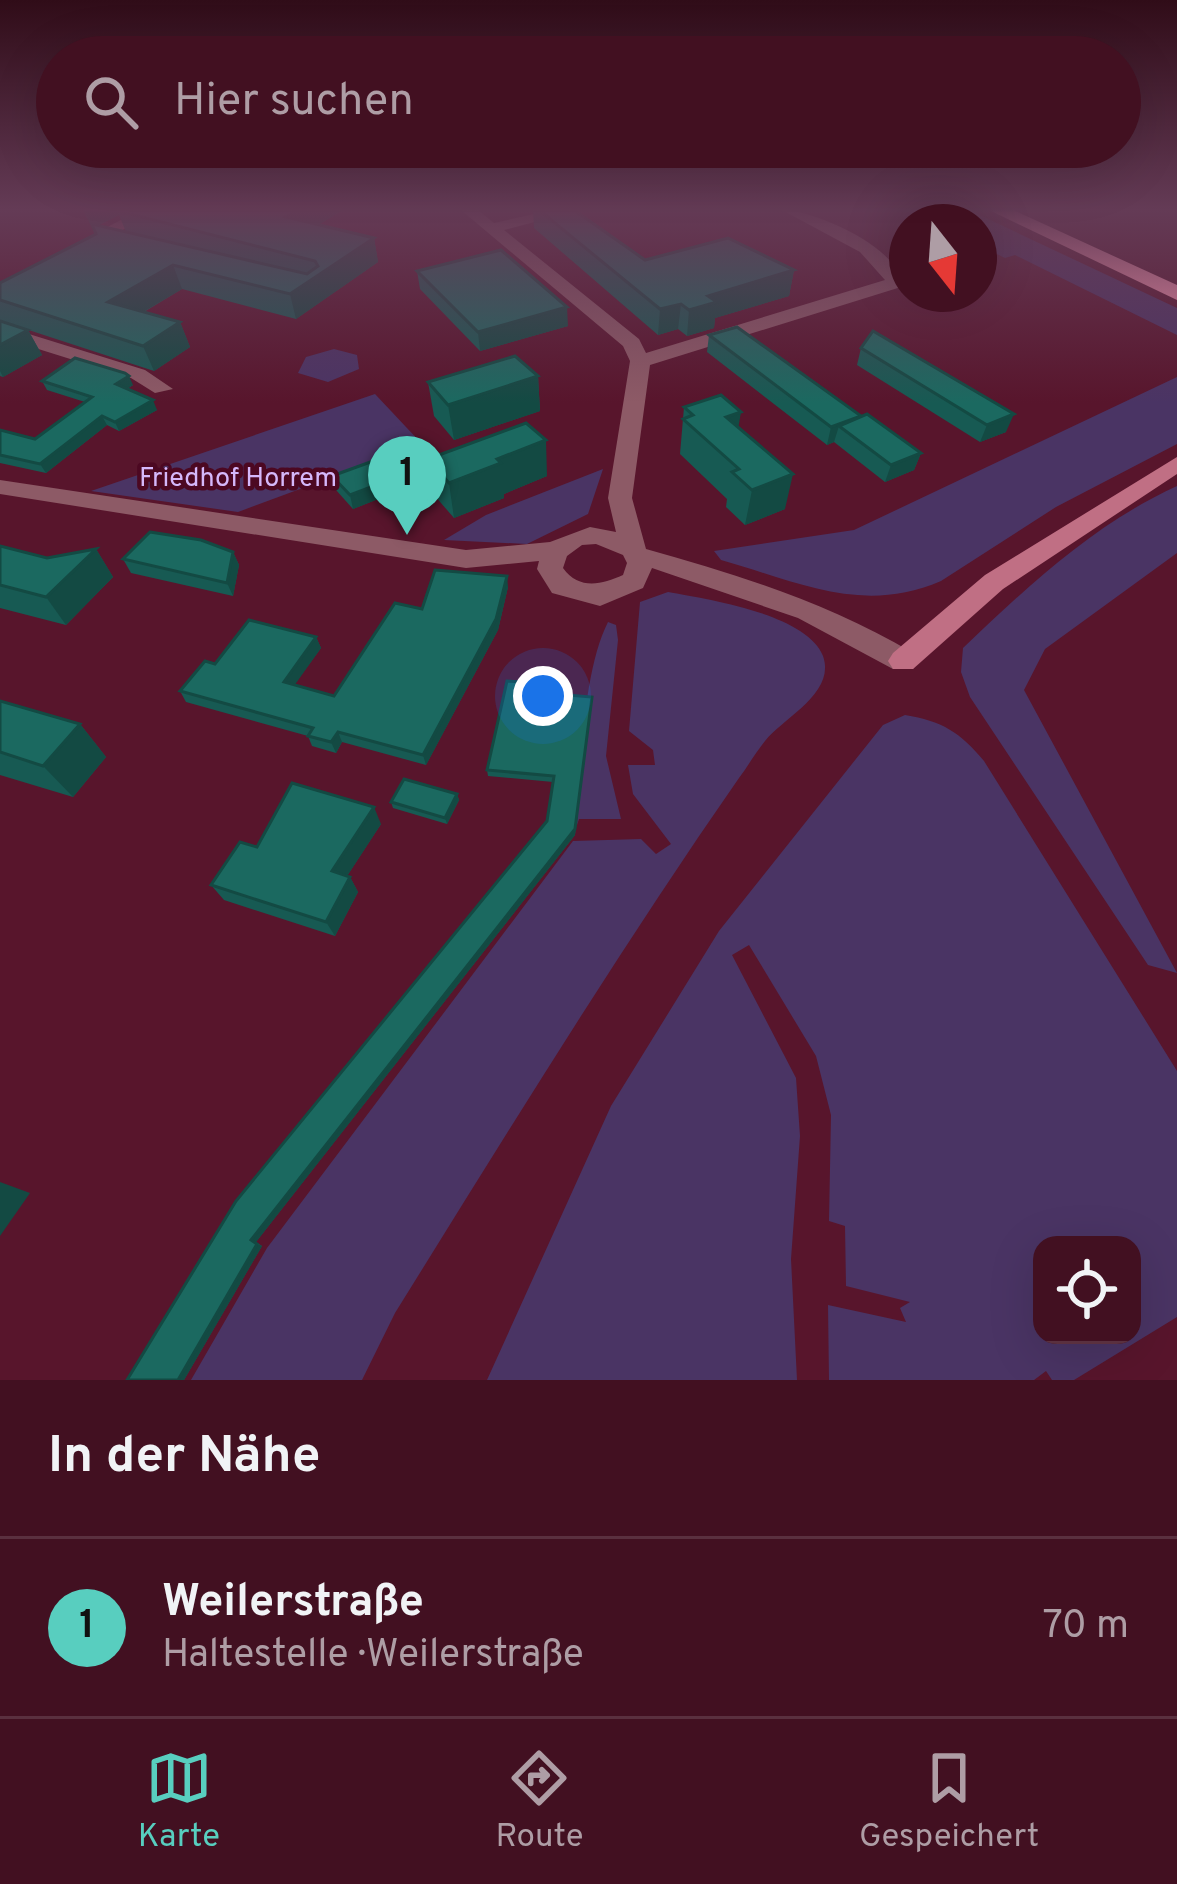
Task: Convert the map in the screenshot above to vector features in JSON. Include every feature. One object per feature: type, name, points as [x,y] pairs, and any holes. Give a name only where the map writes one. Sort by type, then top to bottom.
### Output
[{"type":"highway","points":[[1137,274],[1177,293]]},
{"type":"main road","points":[[903,661],[994,582],[1177,464]]},
{"type":"street","points":[[0,487],[479,560],[554,579],[586,596],[614,593],[635,562],[620,498],[640,361],[615,325],[554,274]]},
{"type":"street","points":[[640,361],[895,284],[893,274]]},
{"type":"street","points":[[0,331],[138,374],[162,389]]},
{"type":"street","points":[[479,560],[556,550],[586,536],[620,498]]},
{"type":"street","points":[[586,536],[612,537],[635,562],[717,581],[835,619],[903,661]]},
{"type":"street","points":[[554,579],[550,569],[556,550]]},
{"type":"green space","points":[[1054,274],[1106,274],[1177,308],[1177,335]]},
{"type":"green space","points":[[334,349],[357,355],[359,369],[328,382],[298,373],[306,357]]},
{"type":"green space","points":[[1177,377],[1177,444],[1056,507],[941,581],[884,595],[831,592],[721,560],[714,551],[854,530]]},
{"type":"green space","name":"Friedhof Horrem","points":[[375,394],[422,444],[238,512],[91,491]]},
{"type":"green space","points":[[603,469],[588,514],[527,544],[444,540],[486,515]]},
{"type":"green space","points":[[1177,486],[1177,553],[1045,649],[1024,690],[1177,973],[1148,965],[970,697],[961,672],[963,648],[1037,580],[1118,519]]},
{"type":"green space","points":[[668,592],[754,611],[798,629],[823,656],[822,682],[762,745],[650,910],[395,1313],[362,1380],[191,1380],[267,1248],[573,841],[641,839],[656,854],[671,844],[633,794],[628,765],[655,765],[653,750],[629,731],[640,602]]},
{"type":"green space","points":[[608,622],[616,625],[618,640],[606,756],[621,819],[579,819],[577,825],[588,693]]},
{"type":"green space","points":[[905,715],[949,729],[967,742],[984,761],[1177,1071],[1177,1317],[1141,1339],[1141,1236],[1033,1236],[1033,1344],[1133,1344],[1074,1380],[1052,1380],[1046,1371],[1034,1380],[829,1380],[828,1305],[906,1322],[900,1308],[910,1302],[846,1286],[845,1226],[829,1221],[831,1115],[816,1056],[749,945],[732,955],[796,1078],[800,1136],[791,1259],[797,1380],[487,1380],[611,1106],[719,931],[883,725]]},
{"type":"building","points":[[17,274],[156,274],[108,302],[180,322],[143,346],[0,300],[0,283]]},
{"type":"building","points":[[211,274],[319,274],[290,294]]},
{"type":"building","points":[[420,274],[529,274],[567,307],[478,332]]},
{"type":"building","points":[[618,274],[779,274],[708,296],[717,302],[689,310],[681,304],[660,309]]},
{"type":"building","points":[[0,321],[28,330],[0,345]]},
{"type":"building","points":[[737,327],[861,416],[831,427],[709,335]]},
{"type":"building","points":[[873,331],[1014,414],[987,425],[861,348]]},
{"type":"building","points":[[515,356],[538,376],[448,405],[428,382]]},
{"type":"building","points":[[75,358],[125,373],[129,376],[116,384],[153,400],[115,422],[102,416],[40,464],[0,455],[0,430],[35,439],[92,397],[42,381]]},
{"type":"building","points":[[721,395],[741,412],[726,417],[793,474],[752,490],[732,472],[739,469],[683,419],[693,415],[684,407]]},
{"type":"building","points":[[867,414],[921,453],[891,465],[839,426]]},
{"type":"building","points":[[526,423],[546,440],[449,483],[428,459]]},
{"type":"building","points":[[406,449],[424,467],[350,495],[332,476]]},
{"type":"building","points":[[150,532],[201,540],[233,552],[227,583],[123,559]]},
{"type":"building","points":[[0,546],[47,558],[96,549],[46,597],[0,585]]},
{"type":"building","points":[[435,570],[507,576],[496,619],[423,755],[338,732],[331,742],[308,736],[313,728],[180,691],[205,661],[215,664],[249,620],[316,637],[284,682],[334,696],[395,603],[422,609]]},
{"type":"building","points":[[507,681],[533,683],[531,692],[592,697],[575,829],[251,1240],[257,1244],[178,1380],[127,1380],[236,1201],[547,821],[554,776],[487,770]]},
{"type":"building","points":[[0,701],[80,724],[43,766],[0,752]]},
{"type":"building","points":[[404,779],[457,794],[445,818],[391,802]]},
{"type":"building","points":[[292,783],[374,807],[332,871],[350,877],[326,922],[211,885],[240,842],[257,847]]},
{"type":"place","name":"Weilerstraße","points":[[407,535]]}]
